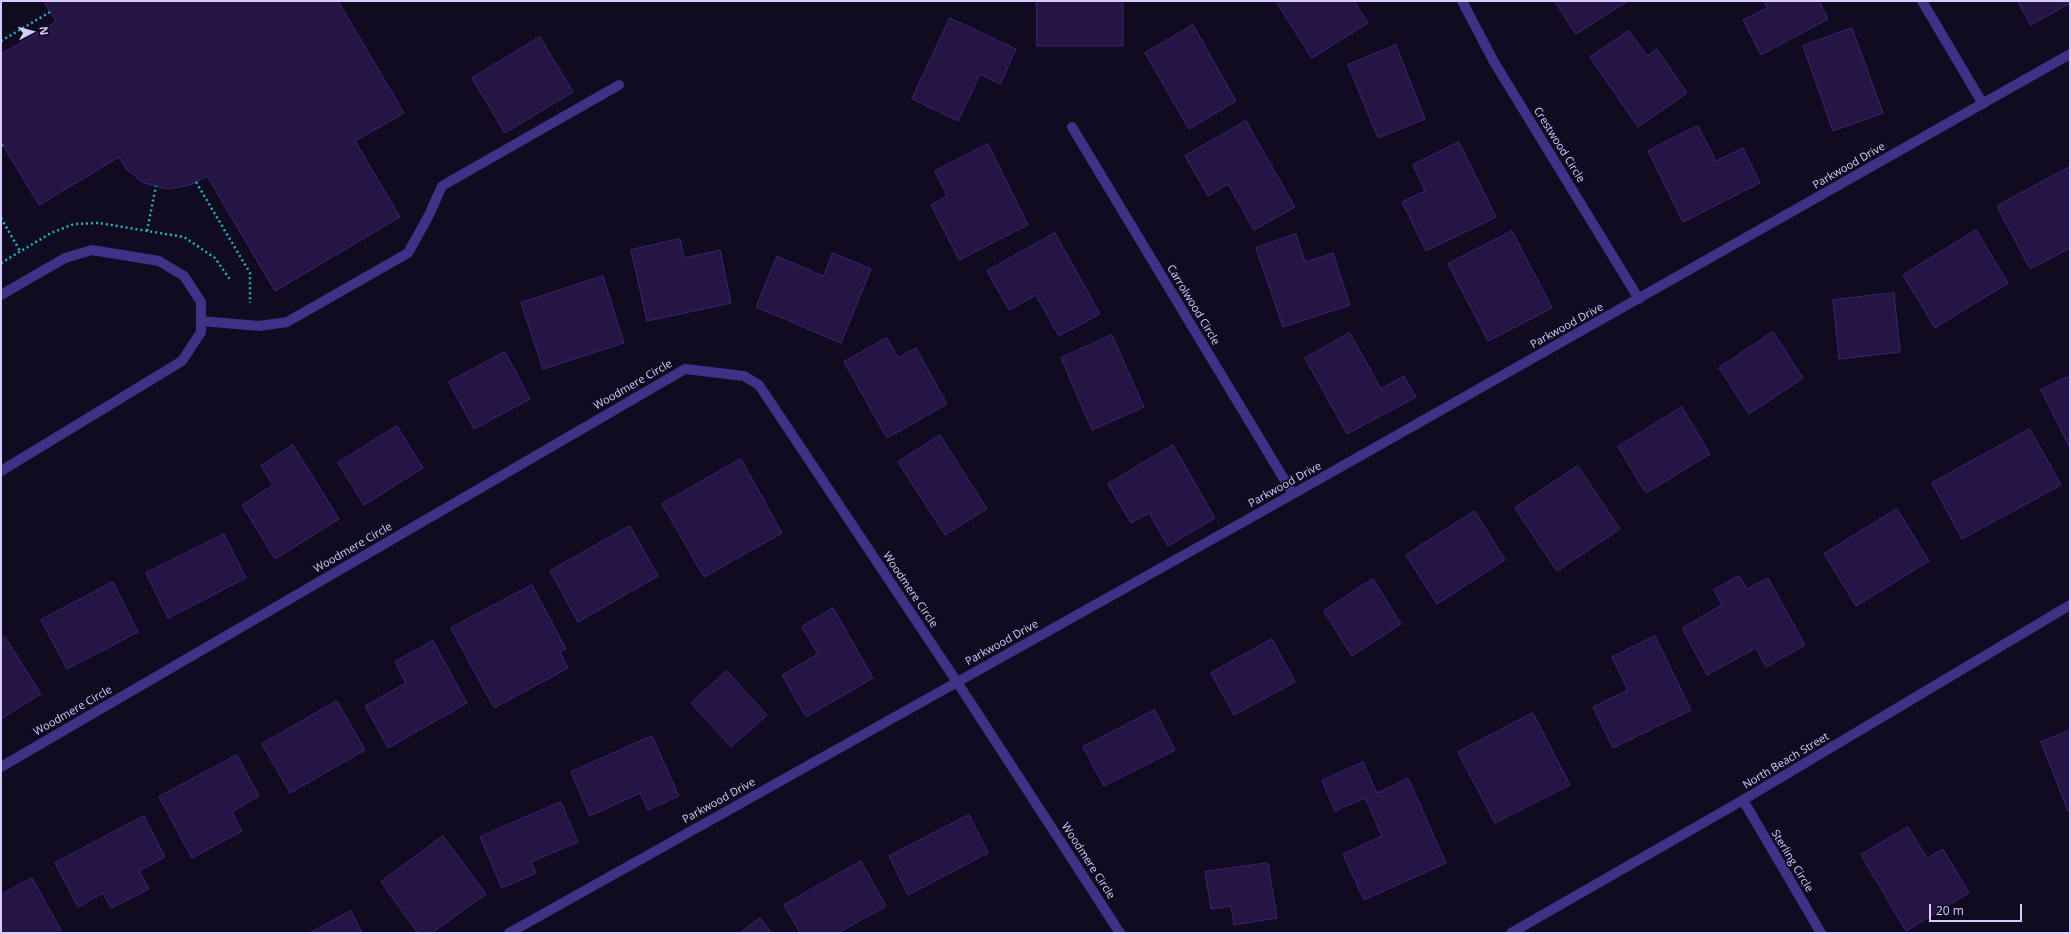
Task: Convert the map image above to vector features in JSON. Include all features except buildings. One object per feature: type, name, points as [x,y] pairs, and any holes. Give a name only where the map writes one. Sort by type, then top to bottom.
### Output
[{"type":"street","name":"Crestwood Circle","points":[[1462,1],[1494,62],[1639,299]]},
{"type":"street","points":[[1922,1],[1983,104]]},
{"type":"street","name":"Parkwood Drive","points":[[509,933],[1293,494],[2070,54]]},
{"type":"street","points":[[201,321],[259,326],[287,322],[408,253],[428,217],[442,186],[619,85]]},
{"type":"street","name":"Carrolwood Circle","points":[[1072,127],[1293,494]]},
{"type":"street","points":[[1,295],[65,258],[92,250],[159,261],[184,276],[201,302],[201,332],[182,361],[1,471]]},
{"type":"street","name":"Woodmere Circle","points":[[1,766],[685,369],[744,376],[759,385],[957,682],[1120,933]]},
{"type":"street","name":"North Beach Street","points":[[1511,933],[1743,800],[2070,605]]},
{"type":"street","name":"Sterling Circle","points":[[1743,800],[1821,933]]},
{"type":"path","points":[[1,41],[50,12]]},
{"type":"path","points":[[196,182],[250,273],[250,308]]},
{"type":"path","points":[[147,231],[156,186]]},
{"type":"path","points":[[1,218],[20,251]]}]
